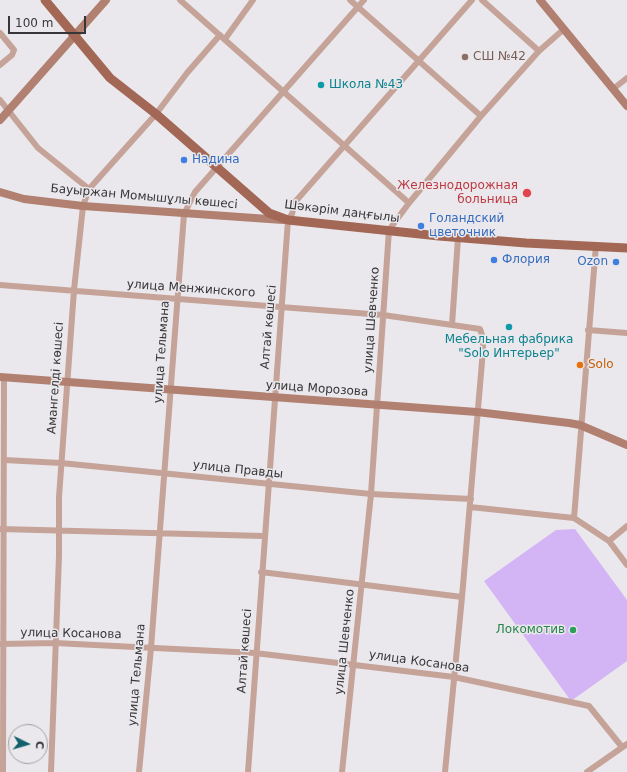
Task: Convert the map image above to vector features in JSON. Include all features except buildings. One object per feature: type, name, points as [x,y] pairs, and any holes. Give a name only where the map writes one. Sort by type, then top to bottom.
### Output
[{"type":"main road","name":"Шәкәрім даңғылы","points":[[45,0],[110,78],[156,114],[269,213],[288,220],[458,238],[627,248]]},
{"type":"main road","points":[[0,120],[106,0]]},
{"type":"main road","points":[[540,0],[627,106]]},
{"type":"main road","name":"Бауыржан Момышұлы көшесі","points":[[0,192],[24,199],[83,206],[288,220]]},
{"type":"main road","name":"улица Морозова","points":[[2,377],[477,412],[580,425],[627,445]]},
{"type":"street","points":[[180,0],[285,91],[344,146],[409,203]]},
{"type":"street","name":"Амангелді көшесі","points":[[51,772],[58,587],[58,513],[74,290],[83,206],[89,189],[223,37],[253,0]]},
{"type":"street","points":[[350,0],[481,116]]},
{"type":"street","name":"улица Тельмана","points":[[139,772],[151,648],[184,214],[195,192],[364,0]]},
{"type":"street","name":"Алтай көшесі","points":[[248,772],[267,484],[288,220],[292,214],[294,202],[472,0]]},
{"type":"street","points":[[482,0],[539,51]]},
{"type":"street","points":[[389,230],[409,203],[481,116],[539,51],[564,29]]},
{"type":"street","points":[[0,33],[14,50],[12,55],[0,65]]},
{"type":"street","points":[[613,89],[627,78]]},
{"type":"street","points":[[0,100],[38,148],[89,189]]},
{"type":"street","name":"улица Шевченко","points":[[342,772],[371,494],[389,230]]},
{"type":"street","points":[[452,325],[458,238]]},
{"type":"street","points":[[574,518],[580,425],[596,246]]},
{"type":"street","name":"улица Менжинского","points":[[0,285],[383,315],[480,329],[483,338],[477,412]]},
{"type":"street","points":[[588,330],[627,333]]},
{"type":"street","points":[[2,377],[4,460],[2,529],[3,772]]},
{"type":"street","points":[[446,772],[471,499],[477,412]]},
{"type":"street","name":"улица Правды","points":[[4,460],[61,462],[371,494],[471,499]]},
{"type":"street","points":[[470,507],[574,518],[609,541],[627,565]]},
{"type":"street","points":[[609,541],[627,526]]},
{"type":"street","points":[[2,529],[264,536]]},
{"type":"street","points":[[261,572],[462,596]]},
{"type":"street","name":"улица Косанова","points":[[2,644],[55,643],[255,653],[454,677],[589,706],[624,746]]},
{"type":"street","points":[[587,772],[624,746]]},
{"type":"shaded area","name":"Локомотив","points":[[575,529],[627,600],[627,661],[571,701],[484,581],[556,530]]},
{"type":"place","name":"СШ №42","points":[[465,57]]},
{"type":"place","name":"Школа №43","points":[[321,85]]},
{"type":"place","name":"Надина","points":[[184,160]]},
{"type":"place","name":"Железнодорожная больница","points":[[527,193]]},
{"type":"place","name":"Голандский цветочник","points":[[421,226]]},
{"type":"place","name":"Флория","points":[[494,260]]},
{"type":"place","name":"Ozon","points":[[616,262]]},
{"type":"place","name":"Мебельная фабрика \"Solo Интерьер\"","points":[[509,327]]},
{"type":"place","name":"Solo","points":[[580,365]]},
{"type":"place","name":"Локомотив","points":[[573,630]]}]
